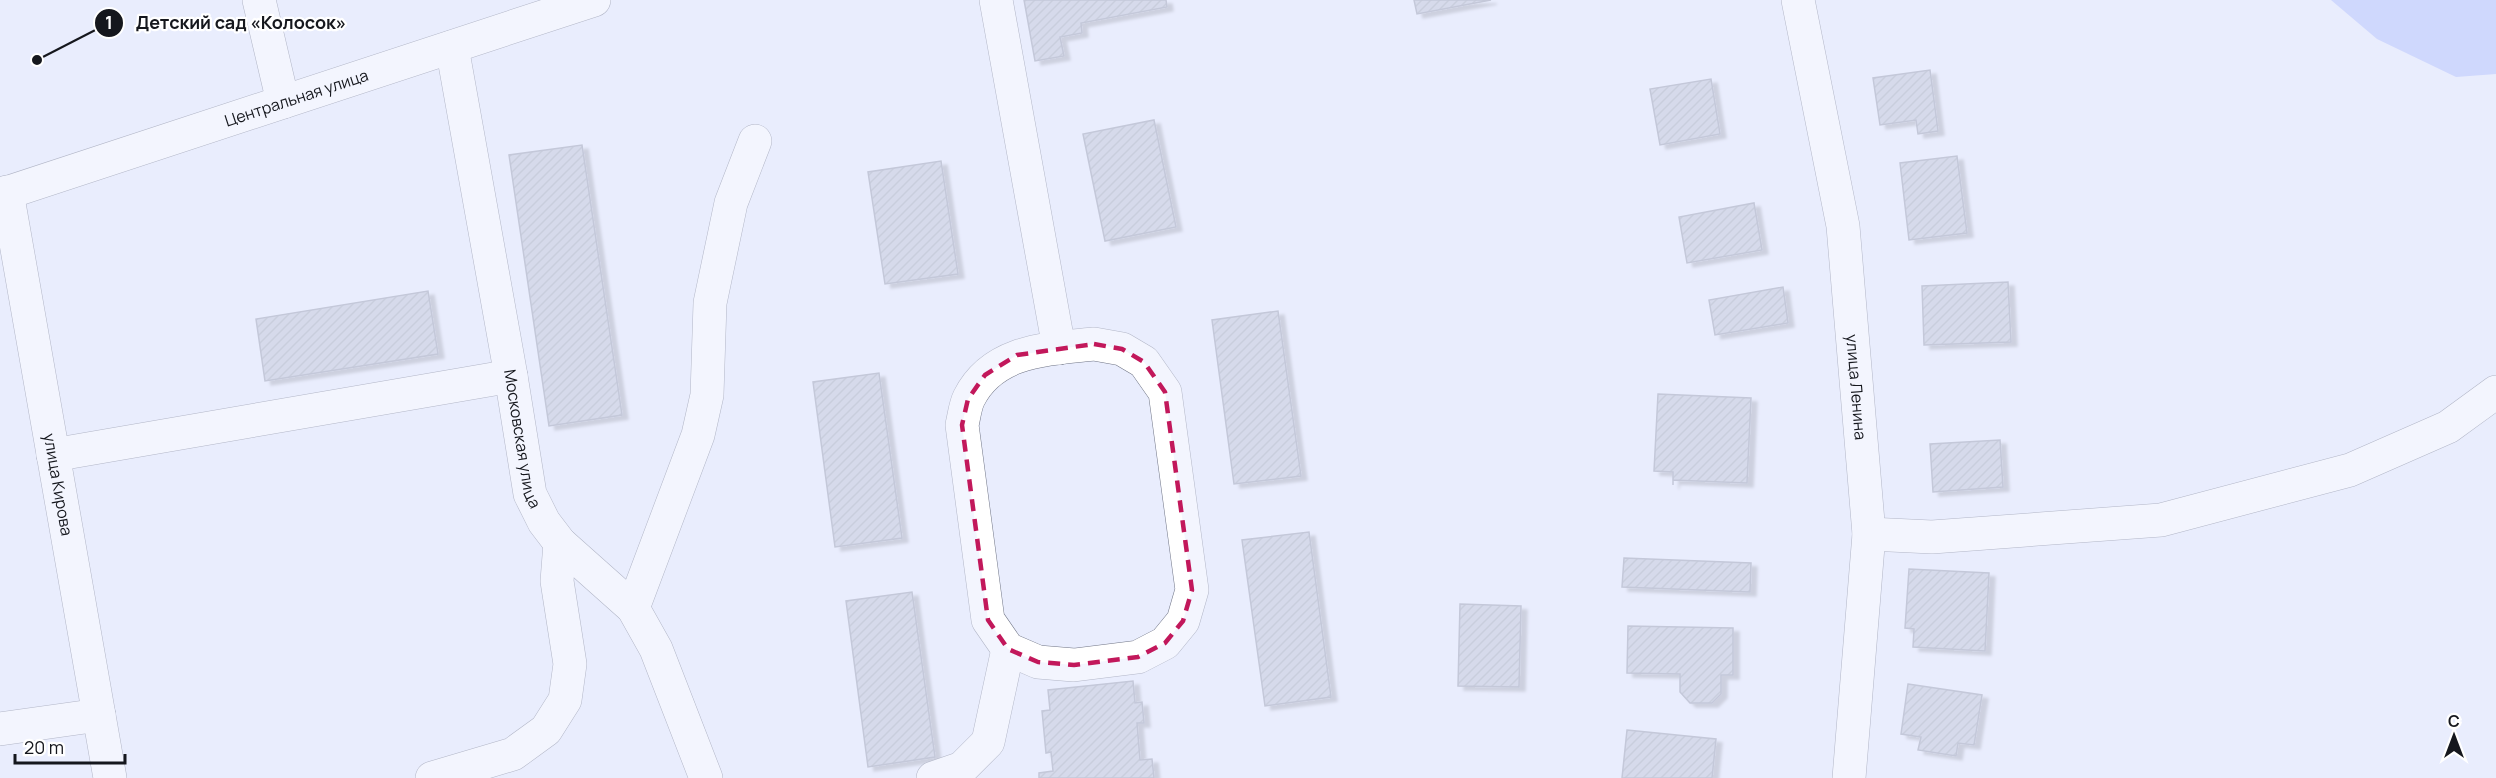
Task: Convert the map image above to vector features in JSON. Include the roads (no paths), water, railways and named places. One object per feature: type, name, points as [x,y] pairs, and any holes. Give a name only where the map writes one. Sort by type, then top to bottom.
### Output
[{"type":"street","points":[[259,0],[283,102]]},
{"type":"street","name":"Центральная улица","points":[[3,193],[594,0]]},
{"type":"street","points":[[996,0],[1059,348]]},
{"type":"street","name":"улица Ленина","points":[[1797,0],[1843,226],[1869,534],[1849,778]]},
{"type":"street","name":"Московская улица","points":[[452,47],[530,494],[544,522],[560,543],[633,608],[656,649],[706,778]]},
{"type":"street","points":[[633,608],[698,435],[707,395],[711,303],[731,203],[755,141]]},
{"type":"street","name":"улица Кирова","points":[[3,193],[53,455],[110,778]]},
{"type":"street","points":[[1094,344],[1122,349],[1144,362],[1165,392],[1192,590],[1183,621],[1165,644],[1138,657],[1074,665],[1038,662],[1008,649],[988,620],[962,425],[968,399],[985,375],[1017,355],[1059,348],[1094,344]]},
{"type":"street","points":[[53,455],[511,376]]},
{"type":"street","points":[[1869,534],[1932,537],[2161,520],[2350,470],[2448,427],[2496,392]]},
{"type":"street","points":[[432,778],[513,754],[546,730],[565,700],[570,664],[557,581],[560,543]]},
{"type":"street","points":[[933,778],[962,768],[988,742],[1008,649]]},
{"type":"street","points":[[0,729],[99,715]]},
{"type":"water","points":[[2331,0],[2496,0],[2496,74],[2456,77],[2377,39]]},
{"type":"place","name":"Детский сад «Колосок»","points":[[37,60]]}]
